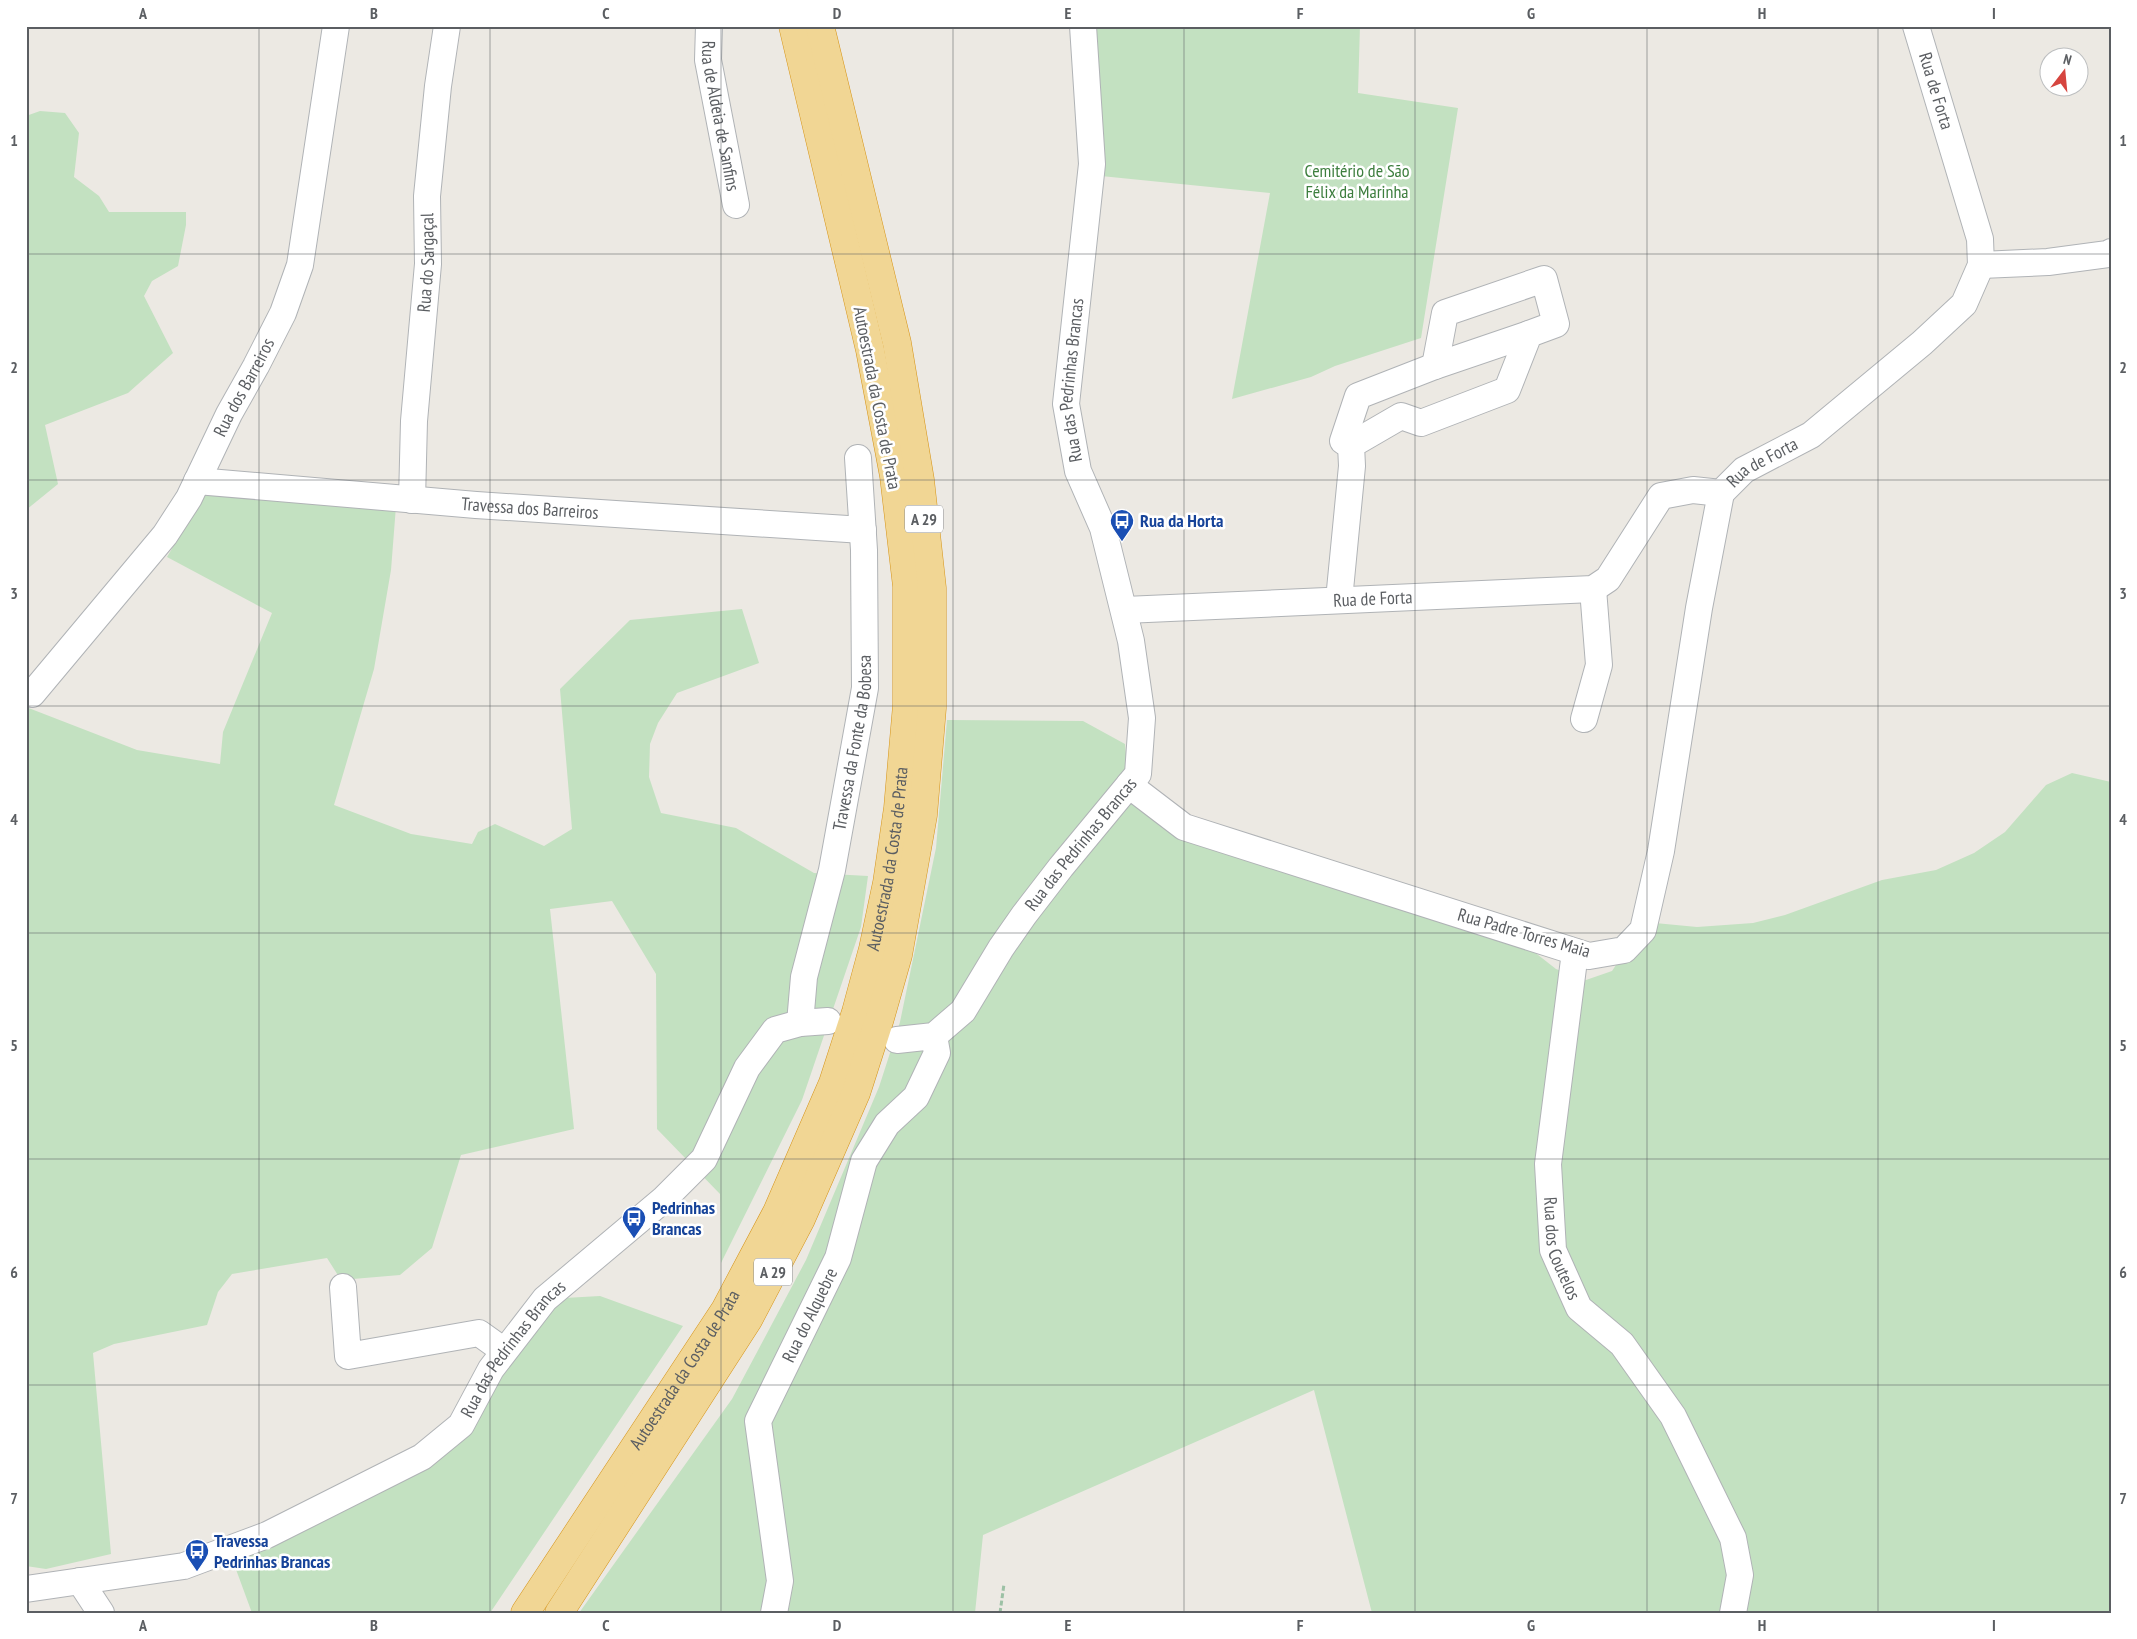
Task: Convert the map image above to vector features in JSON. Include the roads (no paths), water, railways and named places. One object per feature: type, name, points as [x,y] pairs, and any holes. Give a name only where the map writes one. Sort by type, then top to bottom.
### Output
[{"type":"highway","name":"Autoestrada da Costa de Prata","points":[[526,1613],[725,1310],[777,1212],[833,1083],[871,958],[887,883],[898,808],[907,705],[906,576],[894,476],[870,350],[793,26]]},
{"type":"highway","name":"Autoestrada da Costa de Prata","points":[[559,1613],[748,1320],[801,1219],[856,1093],[880,1018],[898,955],[923,815],[932,708],[932,588],[920,480],[897,343],[820,26]]},
{"type":"street","name":"Rua dos Barreiros","points":[[32,694],[165,535],[189,498],[228,414],[256,366],[283,313],[300,264],[336,26]]},
{"type":"street","name":"Rua do Sargaçal","points":[[412,500],[414,422],[428,264],[427,196],[438,86],[447,26]]},
{"type":"street","name":"Rua de Aldeia de Sanfins","points":[[709,26],[708,60],[736,204]]},
{"type":"street","name":"Rua das Pedrinhas Brancas","points":[[934,1036],[963,1011],[1001,948],[1024,915],[1138,774],[1142,718],[1131,641],[1103,528],[1078,471],[1066,404],[1092,164],[1083,26]]},
{"type":"street","name":"Rua de Forta","points":[[1124,610],[1592,589],[1608,579],[1661,496],[1693,490],[1721,493],[1744,470],[1811,435],[1922,343],[1964,304],[1980,266],[1980,239],[1916,26]]},
{"type":"street","points":[[1980,266],[2048,262],[2108,254],[2111,252]]},
{"type":"street","points":[[1351,445],[1343,441],[1358,396],[1435,366],[1556,324],[1544,279],[1445,313],[1435,366]]},
{"type":"street","points":[[1351,445],[1401,416],[1421,423],[1507,390],[1529,334]]},
{"type":"street","points":[[1338,600],[1352,466],[1351,445]]},
{"type":"street","name":"Travessa da Fonte da Bobesa","points":[[800,1023],[804,977],[832,870],[865,688],[863,530],[858,458]]},
{"type":"street","name":"Travessa dos Barreiros","points":[[197,481],[412,500],[863,530]]},
{"type":"street","name":"Rua Padre Torres Maia","points":[[1129,785],[1184,827],[1589,956],[1624,950],[1643,930],[1661,851],[1699,608],[1721,493]]},
{"type":"street","points":[[1584,719],[1599,665],[1592,589]]},
{"type":"street","name":"Rua dos Coutelos","points":[[1576,952],[1548,1164],[1554,1250],[1579,1308],[1622,1344],[1673,1416],[1733,1538],[1740,1575],[1733,1613]]},
{"type":"street","name":"Rua das Pedrinhas Brancas","points":[[26,1589],[184,1566],[267,1535],[422,1457],[461,1425],[491,1369],[545,1299],[664,1199],[704,1158],[747,1068],[775,1030],[800,1023],[828,1021]]},
{"type":"street","points":[[897,1040],[934,1036]]},
{"type":"street","name":"Rua do Alquebre","points":[[774,1613],[780,1581],[758,1421],[838,1258],[864,1161],[887,1124],[916,1097],[937,1053],[934,1036]]},
{"type":"street","points":[[343,1287],[348,1356],[479,1333],[504,1351]]},
{"type":"street","points":[[80,1580],[101,1613]]},
{"type":"place","name":"Rua da Horta","points":[[1122,542]]},
{"type":"place","name":"Pedrinhas Brancas","points":[[634,1239]]},
{"type":"place","name":"Travessa Pedrinhas Brancas","points":[[197,1572]]},
{"type":"park label","name":"Cemitério de São Félix da Marinha","points":[[1357,181]]}]
